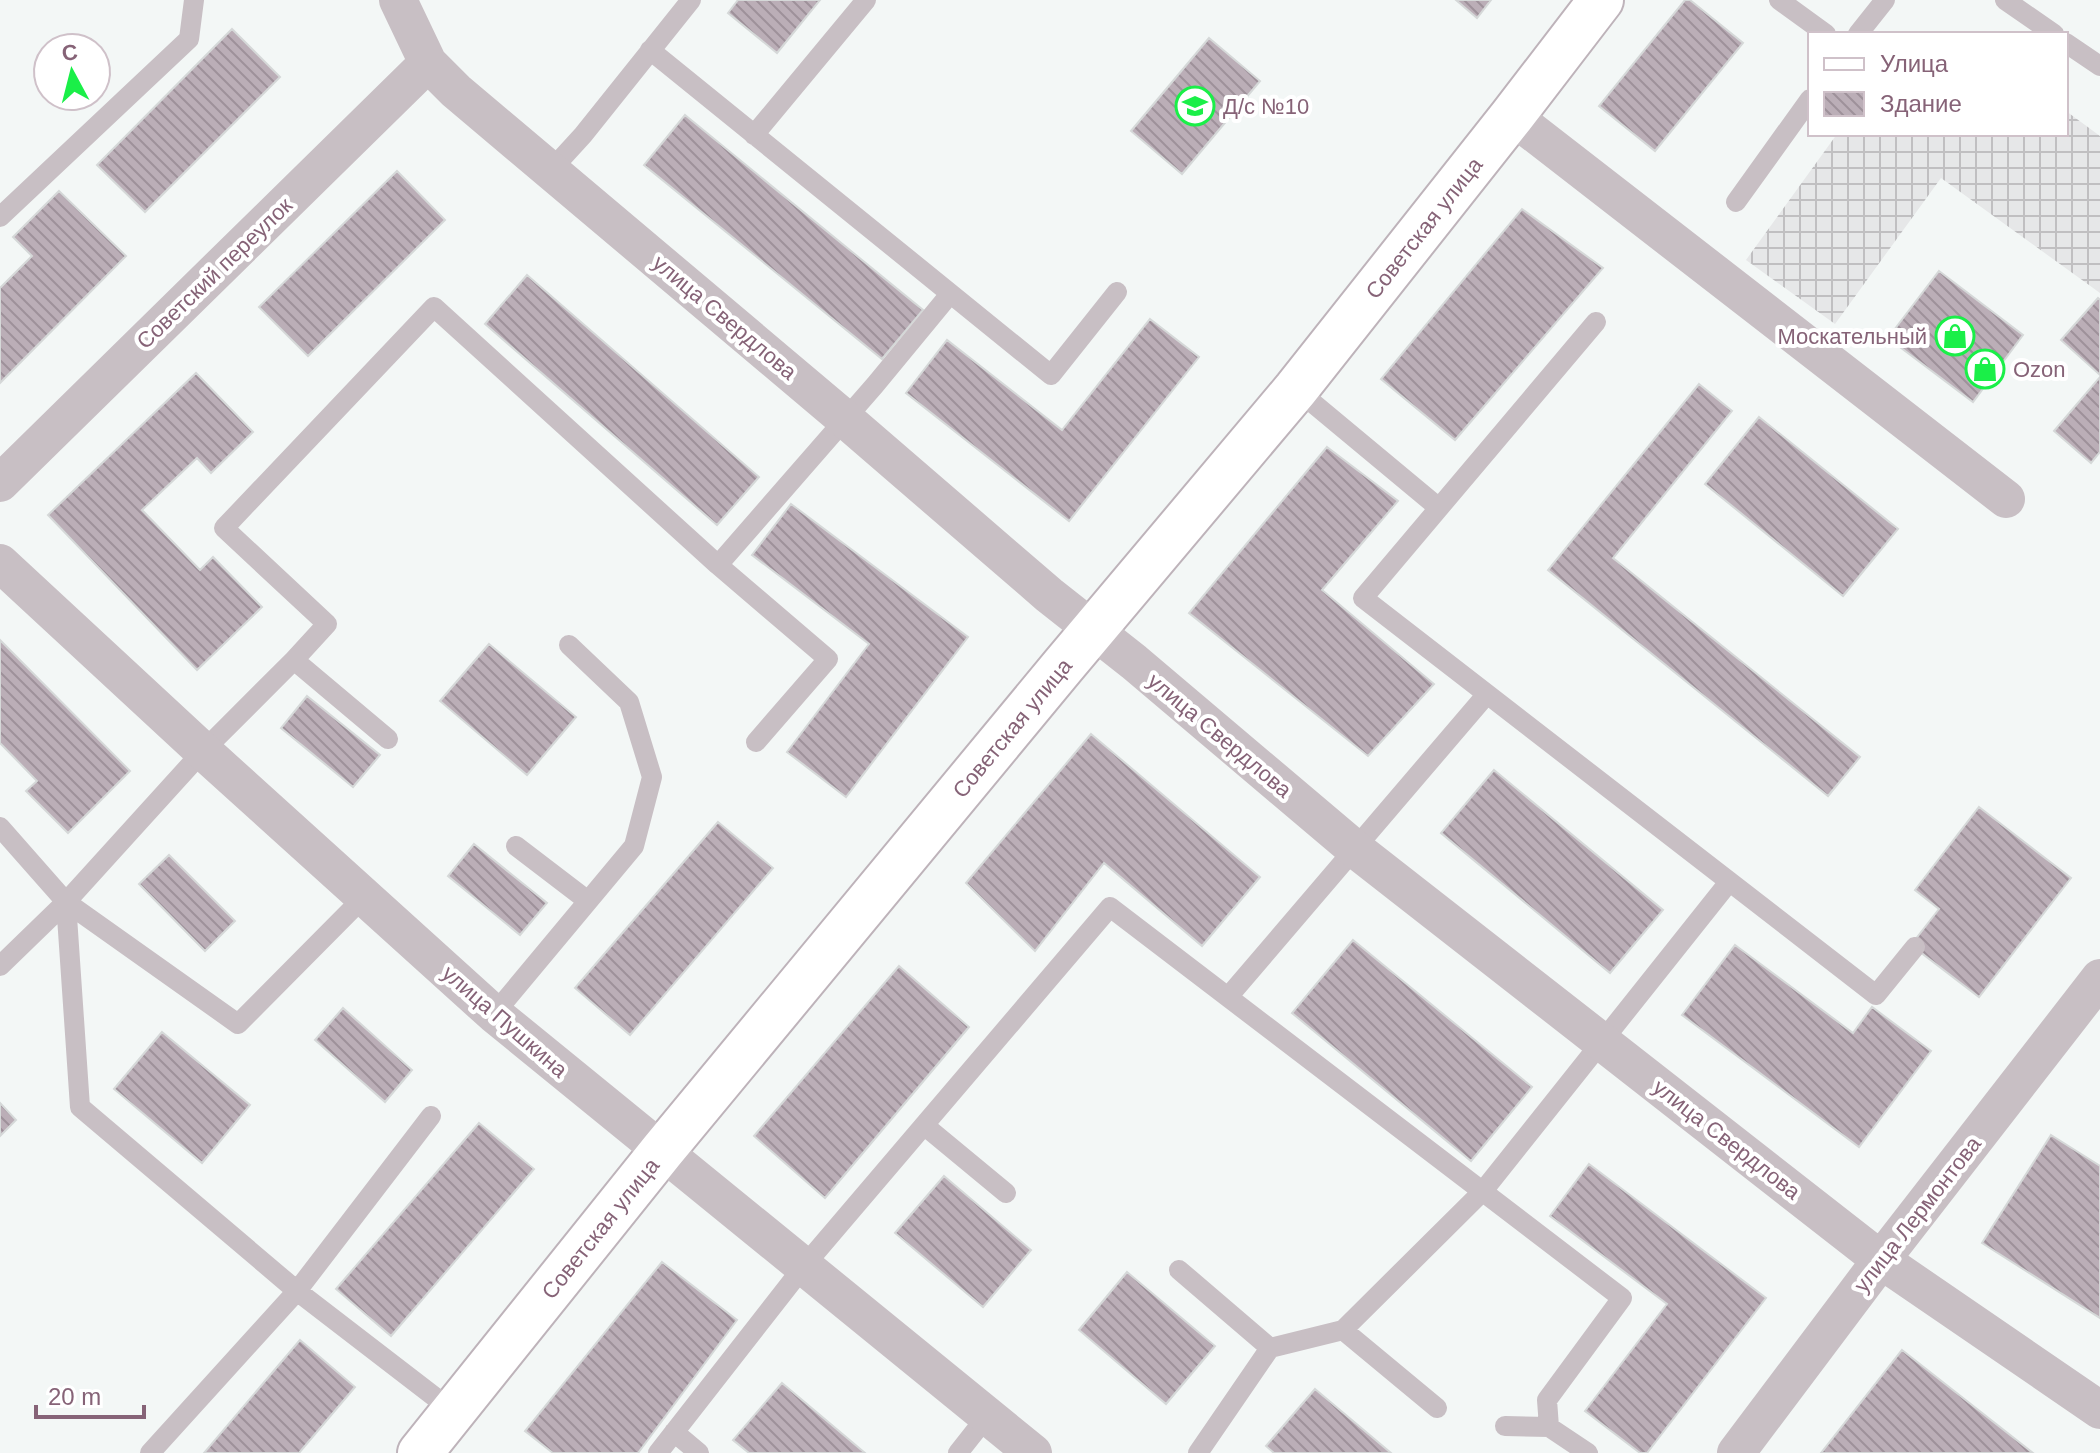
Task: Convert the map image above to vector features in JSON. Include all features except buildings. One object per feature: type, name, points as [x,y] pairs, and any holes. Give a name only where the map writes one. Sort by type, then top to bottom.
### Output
[{"type":"street","name":"улица Свердлова","points":[[398,0],[428,63],[456,91],[1049,595],[1355,849],[1881,1260],[2100,1410]]},
{"type":"street","name":"Советская улица","points":[[420,1453],[662,1151],[1296,389],[1601,0]]},
{"type":"street","name":"Советский переулок","points":[[0,483],[428,63]]},
{"type":"street","points":[[1512,116],[2006,499]]},
{"type":"street","name":"улица Пушкина","points":[[0,563],[494,1014],[1033,1453]]},
{"type":"street","name":"улица Лермонтова","points":[[1736,1453],[2100,978]]},
{"type":"lane","points":[[0,217],[189,39],[194,0]]},
{"type":"lane","points":[[551,170],[583,135],[691,0]]},
{"type":"lane","points":[[754,135],[866,0]]},
{"type":"lane","points":[[1779,0],[1823,32]]},
{"type":"lane","points":[[1860,32],[1885,0]]},
{"type":"lane","points":[[2005,0],[2051,32]]},
{"type":"lane","points":[[2068,44],[2100,66]]},
{"type":"lane","points":[[650,50],[1051,375],[1117,292]]},
{"type":"lane","points":[[1736,202],[1808,102]]},
{"type":"lane","points":[[718,565],[950,294]]},
{"type":"lane","points":[[0,966],[66,902],[203,751],[327,624],[224,528],[434,307],[718,565],[828,659],[756,742]]},
{"type":"lane","points":[[1596,322],[1363,598],[1876,995],[1915,947]]},
{"type":"lane","points":[[1296,389],[1439,508]]},
{"type":"lane","points":[[494,1014],[634,846],[652,777],[629,702],[569,645]]},
{"type":"lane","points":[[294,660],[388,739]]},
{"type":"lane","points":[[1228,997],[1487,694]]},
{"type":"lane","points":[[0,827],[66,902],[238,1024],[364,897]]},
{"type":"lane","points":[[516,846],[588,901]]},
{"type":"lane","points":[[1198,1453],[1270,1348],[1343,1330],[1483,1191],[1729,882]]},
{"type":"lane","points":[[66,902],[80,1107],[297,1291],[453,1411]]},
{"type":"lane","points":[[658,1453],[804,1266],[1110,907],[1622,1298],[1547,1400],[1549,1427]]},
{"type":"lane","points":[[150,1453],[297,1291],[431,1116]]},
{"type":"lane","points":[[925,1126],[1006,1193]]},
{"type":"lane","points":[[1179,1270],[1270,1348]]},
{"type":"lane","points":[[1343,1330],[1437,1408]]},
{"type":"lane","points":[[958,1453],[988,1415]]},
{"type":"lane","points":[[1505,1426],[1549,1427],[1588,1453]]},
{"type":"lane","points":[[674,1432],[699,1453]]},
{"type":"shaded area","points":[[2068,112],[2100,136],[2100,293],[1941,178],[1835,324],[1746,260],[1836,136],[2068,136]]},
{"type":"place","name":"Д/с №10","points":[[1195,106]]},
{"type":"place","name":"Москательный","points":[[1955,336]]},
{"type":"place","name":"Ozon","points":[[1985,369]]}]
